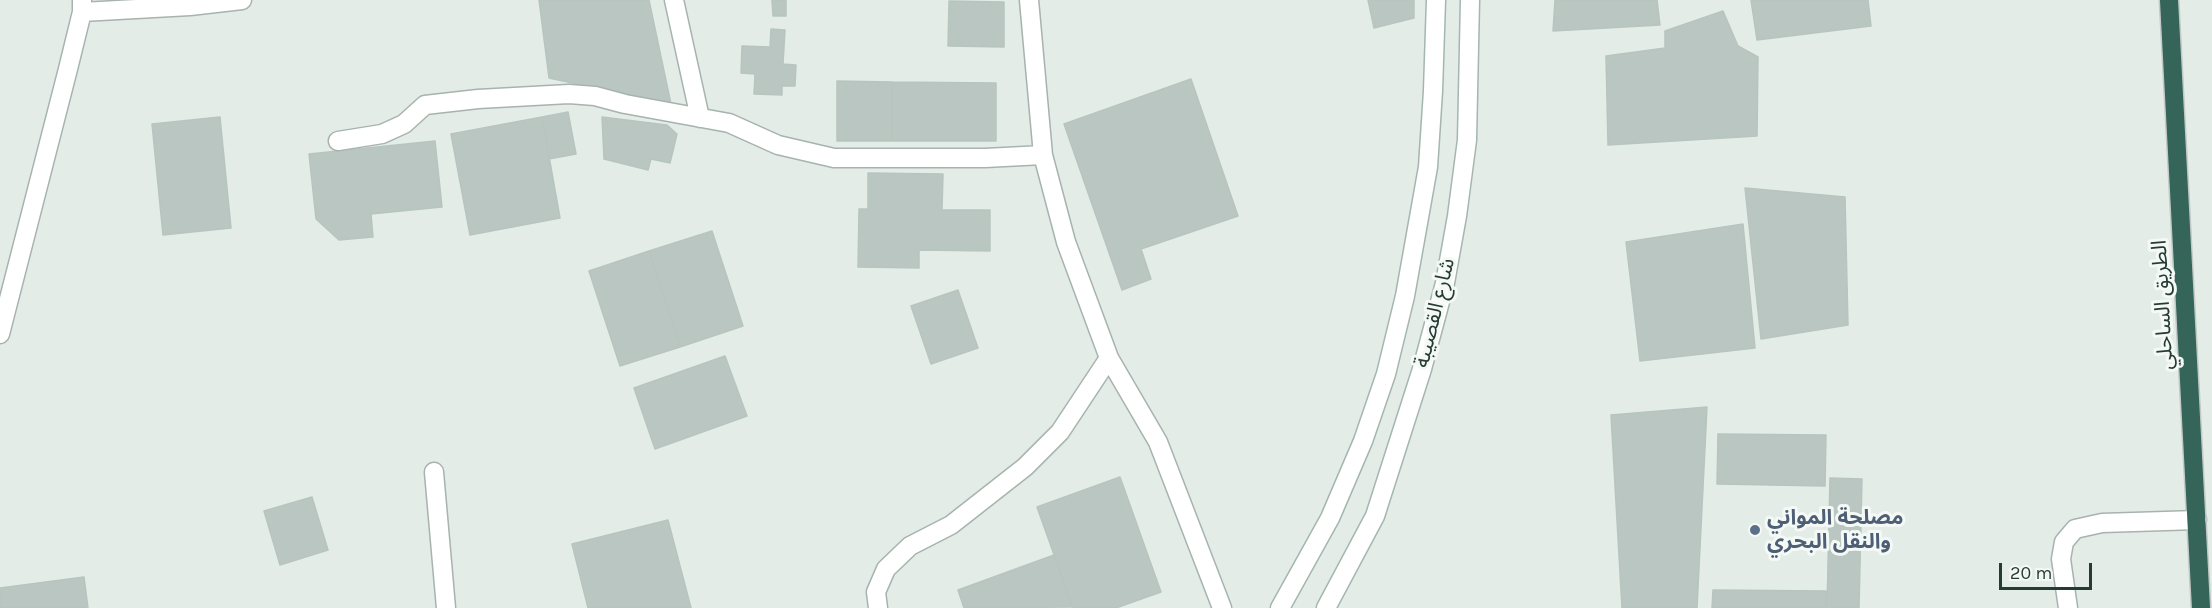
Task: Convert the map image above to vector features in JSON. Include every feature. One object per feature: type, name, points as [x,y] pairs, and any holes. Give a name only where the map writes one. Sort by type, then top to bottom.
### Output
[{"type":"highway","name":"الطريق الساحلي","points":[[2169,0],[2201,608]]},
{"type":"street","points":[[0,334],[82,6],[189,6],[242,0]]},
{"type":"street","points":[[674,0],[700,118]]},
{"type":"street","points":[[1029,0],[1042,155],[1066,242],[1109,358],[1158,442],[1222,608]]},
{"type":"street","points":[[1280,608],[1330,518],[1363,441],[1388,363],[1405,296],[1428,167],[1436,0]]},
{"type":"street","name":"شارع القصيبة","points":[[1326,608],[1376,516],[1419,379],[1445,283],[1467,140],[1470,0]]},
{"type":"street","points":[[338,141],[382,134],[404,124],[425,105],[488,98],[569,94],[595,96],[625,104],[729,123],[778,145],[834,158],[985,159],[1042,155]]},
{"type":"street","points":[[878,608],[876,592],[886,569],[910,546],[951,525],[1025,467],[1060,432],[1109,358]]},
{"type":"street","points":[[434,472],[446,608]]},
{"type":"street","points":[[2068,608],[2061,559],[2064,542],[2075,530],[2102,523],[2197,520]]},
{"type":"building","points":[[539,0],[649,0],[671,104],[549,78]]},
{"type":"building","points":[[772,0],[786,0],[786,16],[773,16]]},
{"type":"building","points":[[1368,0],[1414,0],[1414,18],[1374,28]]},
{"type":"building","points":[[1555,0],[1657,0],[1660,25],[1553,31]]},
{"type":"building","points":[[1751,0],[1868,0],[1871,26],[1757,40]]},
{"type":"building","points":[[949,1],[1004,2],[1004,47],[948,46]]},
{"type":"building","points":[[1723,11],[1738,46],[1758,57],[1757,136],[1608,145],[1606,56],[1665,48],[1665,31]]},
{"type":"building","points":[[771,29],[785,30],[783,64],[796,65],[795,86],[782,86],[782,95],[754,94],[755,74],[741,73],[742,46],[770,47]]},
{"type":"building","points":[[1191,79],[1238,216],[1141,249],[1151,279],[1122,290],[1064,124]]},
{"type":"building","points":[[837,81],[892,82],[892,141],[837,141]]},
{"type":"building","points":[[892,82],[996,83],[996,141],[892,141]]},
{"type":"building","points":[[568,112],[576,154],[549,159],[542,117]]},
{"type":"building","points":[[220,117],[231,228],[163,235],[152,124]]},
{"type":"building","points":[[542,117],[560,218],[470,235],[451,134]]},
{"type":"building","points":[[602,117],[667,125],[677,134],[670,163],[651,159],[648,170],[604,159]]},
{"type":"building","points":[[435,141],[442,207],[371,214],[373,237],[339,240],[316,219],[309,154]]},
{"type":"building","points":[[868,173],[943,174],[942,210],[990,210],[990,251],[919,250],[919,268],[858,267],[859,209],[868,209]]},
{"type":"building","points":[[1745,188],[1845,197],[1848,325],[1761,339]]},
{"type":"building","points":[[1743,224],[1755,348],[1640,361],[1626,242]]},
{"type":"building","points":[[712,231],[743,326],[680,347],[649,251]]},
{"type":"building","points":[[649,251],[680,347],[620,366],[589,271]]},
{"type":"building","points":[[958,290],[978,348],[931,364],[911,306]]},
{"type":"building","points":[[725,356],[747,416],[655,449],[634,388]]},
{"type":"building","points":[[1707,407],[1697,608],[1622,608],[1611,415]]},
{"type":"building","points":[[1718,434],[1826,435],[1825,486],[1717,484]]},
{"type":"building","points":[[1120,477],[1161,592],[1116,608],[1073,608],[1037,507]]},
{"type":"building","points":[[1830,478],[1862,479],[1859,608],[1827,608]]},
{"type":"building","points":[[312,497],[328,550],[280,565],[264,511]]},
{"type":"building","points":[[668,520],[691,608],[588,608],[572,544]]},
{"type":"building","points":[[1054,555],[1072,607],[964,608],[958,590]]},
{"type":"building","points":[[84,577],[88,608],[0,608],[0,588]]},
{"type":"building","points":[[1713,590],[1826,591],[1826,608],[1712,608]]},
{"type":"place","name":"مصلحة المواني والنقل البحري","points":[[1755,530]]}]
